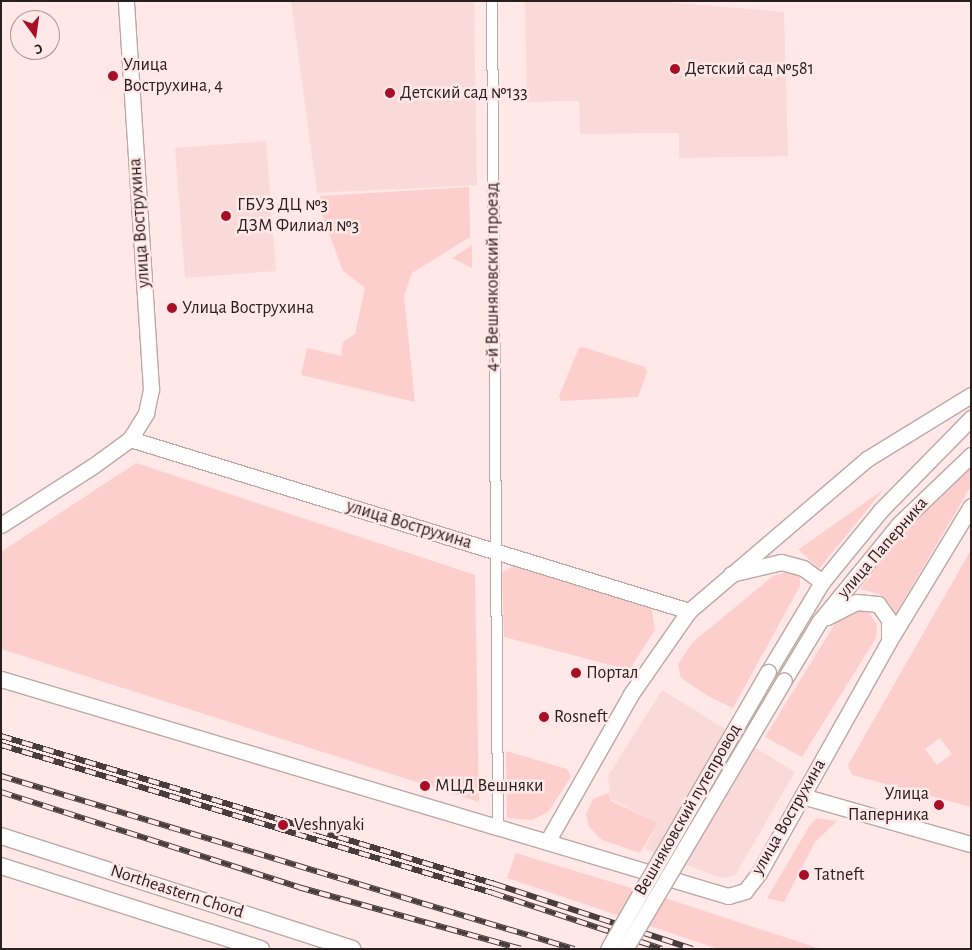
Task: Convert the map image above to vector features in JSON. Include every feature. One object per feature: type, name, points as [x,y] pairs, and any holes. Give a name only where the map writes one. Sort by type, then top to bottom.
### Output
[{"type":"main road","name":"Northeastern Chord","points":[[1,836],[352,949]]},
{"type":"main road","name":"Northeastern Chord","points":[[1,866],[261,949]]},
{"type":"street","name":"улица Вострухина","points":[[1,525],[93,466],[130,439],[146,413],[151,389],[126,1]]},
{"type":"street","name":"4-й Вешняковский проезд","points":[[492,1],[498,826]]},
{"type":"street","points":[[547,842],[631,694],[689,611],[728,575],[868,459],[971,395]]},
{"type":"street","name":"улица Паперника","points":[[768,672],[822,582],[880,510],[971,418]]},
{"type":"street","name":"улица Вострухина","points":[[130,439],[689,611]]},
{"type":"street","name":"улица Паперника","points":[[784,680],[819,622],[898,524],[971,455]]},
{"type":"street","name":"улица Вострухина","points":[[1,679],[728,896],[745,891],[759,873],[889,641],[971,506]]},
{"type":"street","name":"улица Паперника","points":[[728,575],[781,562],[803,568],[822,582]]},
{"type":"street","name":"улица Паперника","points":[[819,622],[856,602],[878,604],[889,620],[889,641]]},
{"type":"street","name":"Вешняковский путепровод","points":[[608,949],[768,672]]},
{"type":"street","name":"Вешняковский путепровод","points":[[626,949],[784,680]]},
{"type":"street","points":[[802,796],[971,844]]},
{"type":"shaded area","name":"Детский сад №133","points":[[291,1],[474,1],[477,185],[317,193]]},
{"type":"shaded area","points":[[525,1],[655,1],[784,12],[788,156],[679,158],[679,133],[580,134],[579,101],[527,102]]},
{"type":"shaded area","name":"ГБУЗ ДЦ №3 ДЗМ Филиал №3","points":[[266,141],[276,271],[185,278],[175,148]]},
{"type":"shaded area","points":[[469,187],[470,237],[412,273],[404,296],[415,402],[301,375],[307,348],[341,356],[343,342],[355,334],[365,288],[343,271],[321,212],[320,196]]},
{"type":"shaded area","points":[[472,245],[472,268],[452,258]]},
{"type":"shaded area","points":[[583,347],[645,367],[647,373],[638,397],[561,401],[559,396],[579,348]]},
{"type":"shaded area","points":[[136,463],[475,575],[479,802],[1,649],[1,552]]},
{"type":"shaded area","points":[[971,468],[971,486],[895,615],[890,604],[879,594],[860,589],[906,527]]},
{"type":"shaded area","points":[[883,490],[819,569],[798,549],[799,549]]},
{"type":"shaded area","points":[[971,550],[971,807],[852,775],[848,765]],"holes":[[[940,738],[952,754],[937,765],[925,749]]]},
{"type":"shaded area","points":[[520,562],[651,605],[655,630],[629,670],[504,637],[502,573]]},
{"type":"shaded area","points":[[788,572],[800,576],[800,586],[733,708],[708,696],[681,678],[678,664],[693,642],[773,576]]},
{"type":"shaded area","points":[[856,609],[868,612],[877,624],[876,638],[802,757],[765,737],[841,614]]},
{"type":"shaded area","points":[[662,690],[795,772],[736,874],[729,877],[720,878],[645,849],[658,823],[611,799],[608,776]]},
{"type":"shaded area","points":[[506,751],[567,769],[571,777],[548,812],[532,820],[507,818]]},
{"type":"shaded area","points":[[609,793],[611,801],[658,823],[640,853],[602,840],[589,827],[586,814],[593,799]]},
{"type":"shaded area","points":[[817,818],[837,821],[815,842],[784,902],[767,898],[810,825]]},
{"type":"shaded area","points":[[516,853],[674,901],[821,949],[718,949],[507,878]]},
{"type":"railway","points":[[1,736],[495,884],[693,949]]},
{"type":"railway","points":[[1,745],[493,893],[662,949]]},
{"type":"railway","points":[[1,776],[574,949]]},
{"type":"railway","points":[[1,792],[298,887],[521,949]]},
{"type":"place","name":"Детский сад №581","points":[[675,69]]},
{"type":"place","name":"Улица Вострухина, 4","points":[[113,76]]},
{"type":"place","name":"Детский сад №133","points":[[390,93]]},
{"type":"place","name":"ГБУЗ ДЦ №3 ДЗМ Филиал №3","points":[[226,216]]},
{"type":"place","name":"Улица Вострухина","points":[[172,308]]},
{"type":"place","name":"Портал","points":[[576,673]]},
{"type":"place","name":"Rosneft","points":[[544,717]]},
{"type":"place","name":"МЦД Вешняки","points":[[425,786]]},
{"type":"place","name":"Улица Паперника","points":[[939,805]]},
{"type":"place","name":"Veshnyaki","points":[[283,825]]},
{"type":"place","name":"Tatneft","points":[[804,875]]}]
